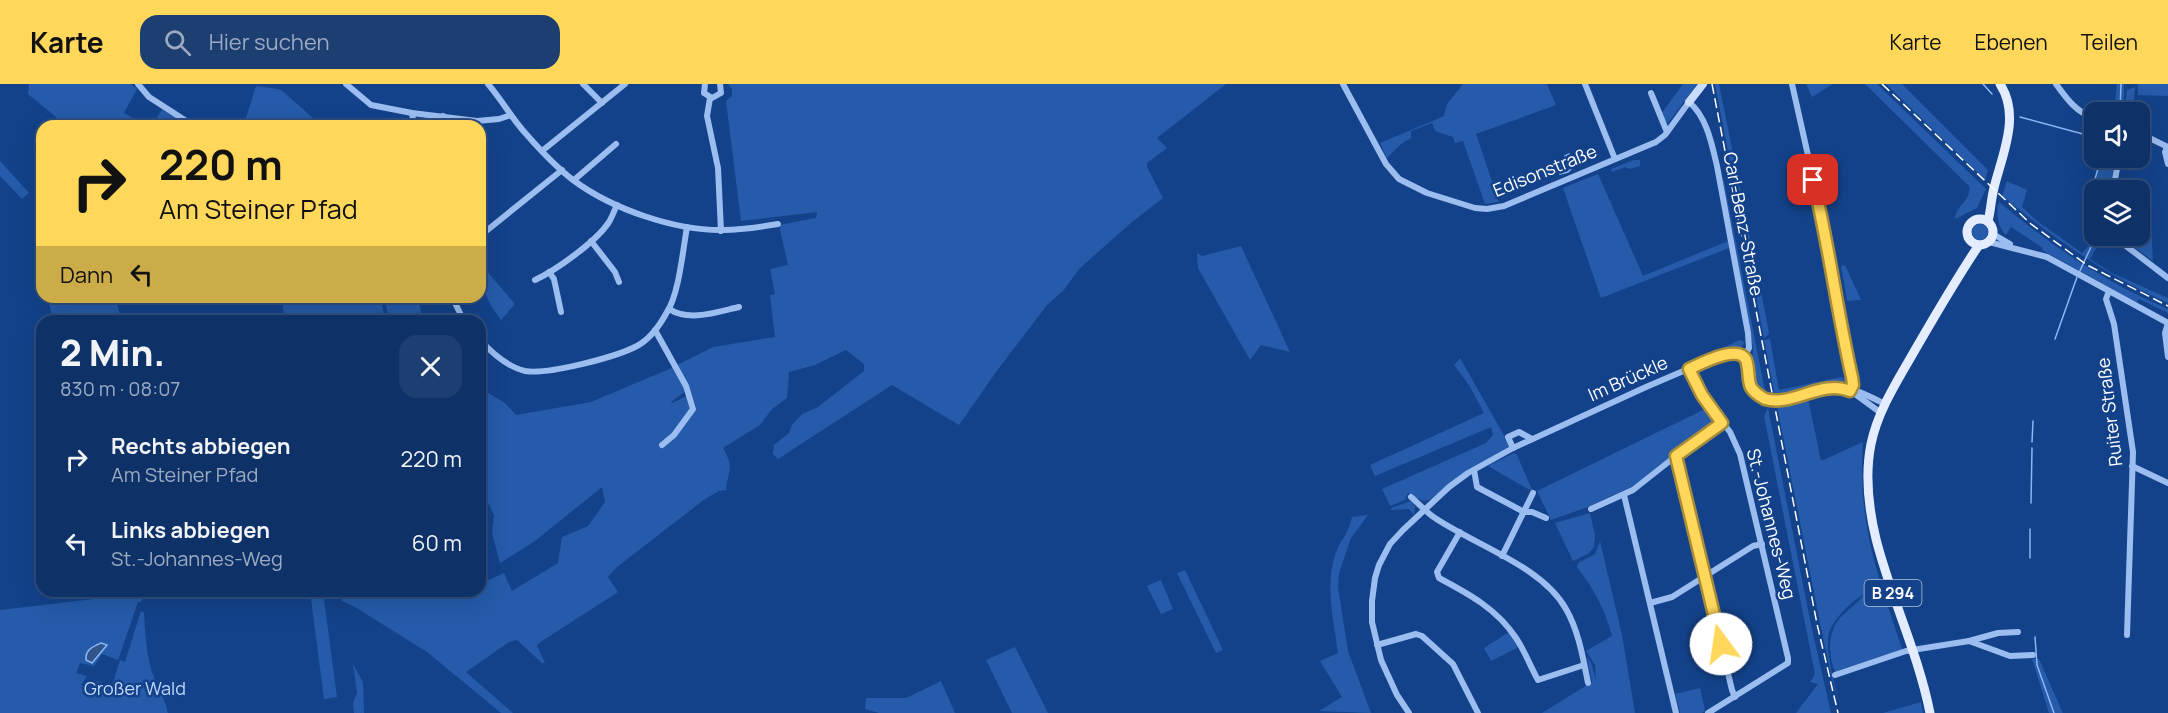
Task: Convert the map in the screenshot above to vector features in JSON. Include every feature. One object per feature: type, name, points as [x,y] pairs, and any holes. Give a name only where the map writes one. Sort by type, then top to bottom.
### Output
[{"type":"main road","name":"B 294","points":[[1930,713],[1878,548],[1873,522],[1868,471],[1869,457],[1875,427],[1883,408],[1975,243],[1967,233],[1968,225],[1974,220],[1985,220],[2007,141],[2010,116],[2002,86]]},
{"type":"main road","points":[[1975,243],[1991,238],[1993,227],[1985,220]]},
{"type":"street","points":[[138,84],[149,97],[185,120]]},
{"type":"street","points":[[346,84],[371,105],[470,120]]},
{"type":"street","points":[[488,84],[511,115],[562,170],[574,180],[617,205],[687,227],[722,231],[778,224]]},
{"type":"street","points":[[583,84],[602,103]]},
{"type":"street","points":[[542,150],[625,84]]},
{"type":"street","points":[[710,98],[719,95],[722,90],[720,84]]},
{"type":"street","name":"Edisonstraße","points":[[1343,84],[1392,173],[1404,183],[1418,190],[1475,208],[1487,209],[1504,206],[1656,142],[1667,132],[1689,102]]},
{"type":"street","points":[[1585,84],[1615,159]]},
{"type":"street","points":[[1689,102],[1703,84]]},
{"type":"street","points":[[1792,84],[1827,240],[1836,303],[1853,382],[1850,391]]},
{"type":"street","points":[[2056,84],[2067,99],[2084,115]]},
{"type":"street","points":[[702,86],[704,93],[710,98]]},
{"type":"street","points":[[1651,93],[1667,132]]},
{"type":"street","points":[[710,98],[707,116],[718,168],[722,231]]},
{"type":"street","name":"Carl-Benz-Straße","points":[[1689,102],[1703,121],[1718,166],[1748,333],[1749,348],[1744,357]]},
{"type":"street","points":[[412,113],[413,120]]},
{"type":"street","points":[[486,121],[511,115]]},
{"type":"street","points":[[2150,138],[2167,147],[2165,152],[2168,164]]},
{"type":"street","points":[[574,180],[616,144]]},
{"type":"street","points":[[486,231],[562,170]]},
{"type":"street","points":[[535,280],[591,241],[610,221],[617,205]]},
{"type":"street","points":[[486,346],[513,367],[537,372],[568,366],[637,346],[655,330],[669,309],[687,227]]},
{"type":"street","points":[[1991,238],[2047,257],[2168,323],[2165,333],[2168,357]]},
{"type":"street","points":[[591,241],[615,272],[618,282]]},
{"type":"street","points":[[2126,246],[2168,278]]},
{"type":"street","points":[[549,272],[554,279],[561,312]]},
{"type":"street","name":"Ruiter Straße","points":[[2109,291],[2106,299],[2114,324],[2133,452],[2127,635]]},
{"type":"street","points":[[669,309],[681,315],[693,315],[739,308]]},
{"type":"street","points":[[655,330],[686,386],[693,410],[674,435],[662,445]]},
{"type":"street","name":"Im Brückle","points":[[1532,440],[1519,432],[1508,437],[1513,448],[1532,440],[1646,387],[1724,355],[1734,354],[1744,357]]},
{"type":"street","points":[[1744,357],[1747,362],[1747,378],[1751,387],[1768,400],[1783,399],[1829,387],[1844,388],[1858,391],[1883,408]]},
{"type":"street","name":"St.-Johannes-Weg","points":[[1689,369],[1702,395],[1730,432],[1740,454],[1788,658],[1788,663],[1735,697]]},
{"type":"street","points":[[1591,509],[1633,490],[1722,423]]},
{"type":"street","points":[[1409,713],[1388,677],[1372,622],[1372,601],[1379,565],[1390,544],[1425,509],[1474,470],[1513,448]]},
{"type":"street","points":[[1676,456],[1735,697],[1708,713]]},
{"type":"street","points":[[2132,466],[2168,483]]},
{"type":"street","points":[[1474,470],[1478,487],[1524,512],[1532,512],[1546,518]]},
{"type":"street","points":[[1502,556],[1533,493]]},
{"type":"street","points":[[1624,495],[1676,713]]},
{"type":"street","points":[[1411,497],[1433,517],[1541,579],[1554,592],[1572,622],[1588,683]]},
{"type":"street","points":[[1460,532],[1437,572],[1439,578],[1466,592],[1495,613],[1516,638],[1539,680],[1584,665]]},
{"type":"street","points":[[1650,603],[1672,597],[1753,546],[1762,544]]},
{"type":"street","points":[[1835,675],[1912,650],[1969,641],[1998,633],[2018,632]]},
{"type":"street","points":[[1377,645],[1416,634],[1422,636],[1453,664],[1478,713]]},
{"type":"street","points":[[1969,641],[2010,656],[2033,654]]},
{"type":"green space","points":[[29,84],[131,84],[137,89],[124,113],[137,120],[60,120],[28,94]]},
{"type":"green space","points":[[728,84],[1226,84],[1157,138],[1167,148],[1147,163],[1147,167],[1163,198],[1080,268],[1063,291],[1047,305],[959,425],[892,385],[778,459],[773,454],[774,445],[789,433],[792,425],[802,414],[818,407],[864,371],[864,364],[846,350],[815,365],[789,372],[787,398],[772,409],[760,425],[723,448],[730,465],[726,490],[719,491],[705,499],[617,567],[608,577],[618,592],[539,643],[537,646],[545,663],[542,663],[517,640],[509,642],[466,672],[513,713],[501,713],[427,652],[342,601],[341,597],[486,597],[486,581],[504,573],[512,591],[558,563],[562,537],[588,526],[605,502],[602,487],[535,541],[500,563],[492,533],[494,515],[486,499],[486,392],[505,403],[516,415],[591,402],[674,367],[687,390],[671,402],[687,396],[697,408],[677,365],[713,347],[775,337],[770,295],[775,294],[770,269],[788,265],[779,225],[816,218],[817,212],[741,221],[726,101],[732,96],[732,89]]},
{"type":"green space","points":[[1463,84],[1547,84],[1556,105],[1476,134],[1499,202],[1485,204],[1463,141],[1455,143],[1453,137],[1435,131],[1432,123],[1411,131],[1411,138],[1387,158],[1380,143],[1444,116],[1447,104]]},
{"type":"green space","points":[[1683,84],[1697,84],[1668,123],[1661,114]]},
{"type":"green space","points":[[1715,84],[1719,84],[1769,332],[1764,338]]},
{"type":"green space","points":[[1806,84],[1833,84],[1812,97]]},
{"type":"green space","points":[[1865,84],[1877,84],[1986,189],[1977,208],[1955,219],[1958,210],[1968,196],[1969,186]]},
{"type":"green space","points":[[1886,84],[1902,84],[1988,170],[1985,180]]},
{"type":"green space","points":[[2117,84],[2124,84],[2124,102],[2115,102]]},
{"type":"green space","points":[[2138,84],[2168,84],[2168,96],[2138,95]]},
{"type":"green space","points":[[256,86],[281,90],[315,120],[245,120]]},
{"type":"green space","points":[[2135,87],[2134,102],[2125,102],[2127,90]]},
{"type":"green space","points":[[164,107],[185,120],[155,120]]},
{"type":"green space","points":[[1640,160],[1640,166],[1629,169],[1625,167],[1612,172],[1611,169]]},
{"type":"green space","points":[[0,161],[29,193],[22,199],[0,176]]},
{"type":"green space","points":[[2099,168],[2113,168],[2112,180],[2096,180]]},
{"type":"green space","points":[[1598,174],[1643,276],[1728,241],[1729,248],[1601,298],[1563,188]]},
{"type":"green space","points":[[1723,177],[1765,391],[1757,388],[1751,378],[1753,349]]},
{"type":"green space","points":[[2007,181],[2027,190],[2022,207],[2037,221],[2082,253],[2088,246],[2097,246],[2090,259],[2112,273],[2168,298],[2168,303],[2102,268],[2002,196]]},
{"type":"green space","points":[[1999,202],[2079,262],[2122,287],[2168,309],[2168,313],[2139,299],[2136,302],[2042,250],[2043,248],[2011,227],[2006,235],[1998,220]]},
{"type":"green space","points":[[2150,223],[2151,223],[2153,261],[2133,246],[2150,246]]},
{"type":"green space","points":[[1980,224],[1988,232],[1980,240],[1972,232]]},
{"type":"green space","points":[[1241,246],[1290,352],[1261,345],[1250,360],[1198,268],[1197,253],[1202,256]]},
{"type":"green space","points":[[1845,265],[1861,300],[1847,301],[1841,266]]},
{"type":"green space","points":[[486,270],[515,304],[501,320],[486,295]]},
{"type":"green space","points":[[49,303],[117,303],[120,315],[52,315]]},
{"type":"green space","points":[[283,303],[382,303],[384,315],[284,315]]},
{"type":"green space","points":[[385,303],[419,303],[422,315],[388,315]]},
{"type":"green space","points":[[1770,339],[1779,390],[1841,377],[1847,379],[1848,382],[1828,383],[1775,396],[1764,340]]},
{"type":"green space","points":[[1739,340],[1745,342],[1741,347],[1714,352]]},
{"type":"green space","points":[[1460,358],[1510,446],[1471,469],[1429,500],[1423,501],[1408,493],[1405,500],[1390,506],[1382,489],[1486,443],[1493,435],[1491,427],[1375,476],[1370,465],[1484,413],[1469,385],[1454,365]]},
{"type":"green space","points":[[1808,398],[1821,461],[1863,442],[1862,471],[1866,524],[1885,598],[1903,651],[1836,674],[1830,653],[1833,631],[1840,618],[1864,594],[1844,611],[1831,627],[1828,640],[1832,672],[1842,713],[1820,623],[1777,406]]},
{"type":"green space","points":[[1707,408],[1716,419],[1715,427],[1624,495],[1616,494],[1551,520],[1537,491]]},
{"type":"green space","points":[[1768,408],[1831,713],[1796,713],[1818,684],[1810,682],[1815,674],[1764,416]]},
{"type":"green space","points":[[1514,453],[1517,455],[1533,492],[1488,466]]},
{"type":"green space","points":[[1411,501],[1415,507],[1414,515],[1409,509],[1391,510],[1391,508]]},
{"type":"green space","points":[[1590,513],[1595,535],[1594,547],[1588,554],[1573,561],[1555,523]]},
{"type":"green space","points":[[1368,515],[1351,538],[1339,573],[1338,587],[1348,651],[1371,713],[1319,711],[1342,697],[1320,661],[1338,653],[1330,592],[1335,555],[1352,517]]},
{"type":"green space","points":[[1600,541],[1622,635],[1635,713],[1542,713],[1592,682],[1587,657],[1591,662],[1596,681],[1595,665],[1586,651],[1612,636],[1598,600],[1577,567],[1578,563],[1595,554]]},
{"type":"green space","points":[[1185,570],[1223,650],[1216,653],[1177,573]]},
{"type":"green space","points":[[1161,580],[1173,609],[1161,614],[1147,586]]},
{"type":"green space","name":"Großer Wald","points":[[111,597],[143,597],[141,602],[138,602],[118,660],[102,654],[94,666],[80,663],[76,673],[87,676],[81,685],[86,689],[93,680],[112,686],[120,660],[125,662],[141,611],[144,613],[150,665],[168,713],[0,713],[0,610]]},
{"type":"green space","points":[[311,597],[324,597],[337,697],[324,699]]},
{"type":"green space","points":[[1509,632],[1519,647],[1491,661],[1484,648]]},
{"type":"green space","points":[[1015,647],[1048,713],[1012,713],[986,660]]},
{"type":"green space","points":[[2032,659],[2039,659],[2063,713],[2049,713]]},
{"type":"green space","points":[[353,664],[363,682],[364,713],[354,713],[353,703],[357,693]]},
{"type":"green space","points":[[941,681],[955,713],[879,713],[865,709],[866,698],[906,698]]},
{"type":"green space","points":[[1700,688],[1705,711],[1680,713],[1675,694]]},
{"type":"green space","points":[[1921,702],[1923,713],[1883,713]]},
{"type":"shaded area","points":[[1569,154],[1574,160],[1574,166],[1568,172],[1560,174],[1559,170],[1565,156]]},
{"type":"shaded area","points":[[101,643],[107,645],[92,663],[86,660],[88,651]]},
{"type":"waterway","points":[[1983,84],[1992,94]]},
{"type":"waterway","points":[[2120,102],[2121,84]]},
{"type":"waterway","points":[[2020,117],[2084,134]]},
{"type":"waterway","points":[[2095,180],[2098,168]]},
{"type":"waterway","points":[[2079,273],[2091,246]]},
{"type":"waterway","points":[[2055,339],[2077,277]]},
{"type":"waterway","points":[[2032,442],[2033,421]]},
{"type":"waterway","points":[[2031,503],[2032,448]]},
{"type":"waterway","points":[[2030,529],[2030,558]]},
{"type":"waterway","points":[[2035,637],[2037,665],[2054,713]]},
{"type":"railway","points":[[1712,84],[1817,624],[1838,713]]},
{"type":"railway","points":[[1882,84],[2031,224],[2087,265],[2168,306]]},
{"type":"route","points":[[1721,644],[1676,456],[1722,423],[1709,407],[1689,369],[1716,357],[1738,354],[1747,362],[1747,378],[1751,387],[1754,392],[1765,399],[1783,399],[1829,387],[1844,388],[1850,391],[1853,382],[1834,295],[1827,240],[1813,180]]}]
